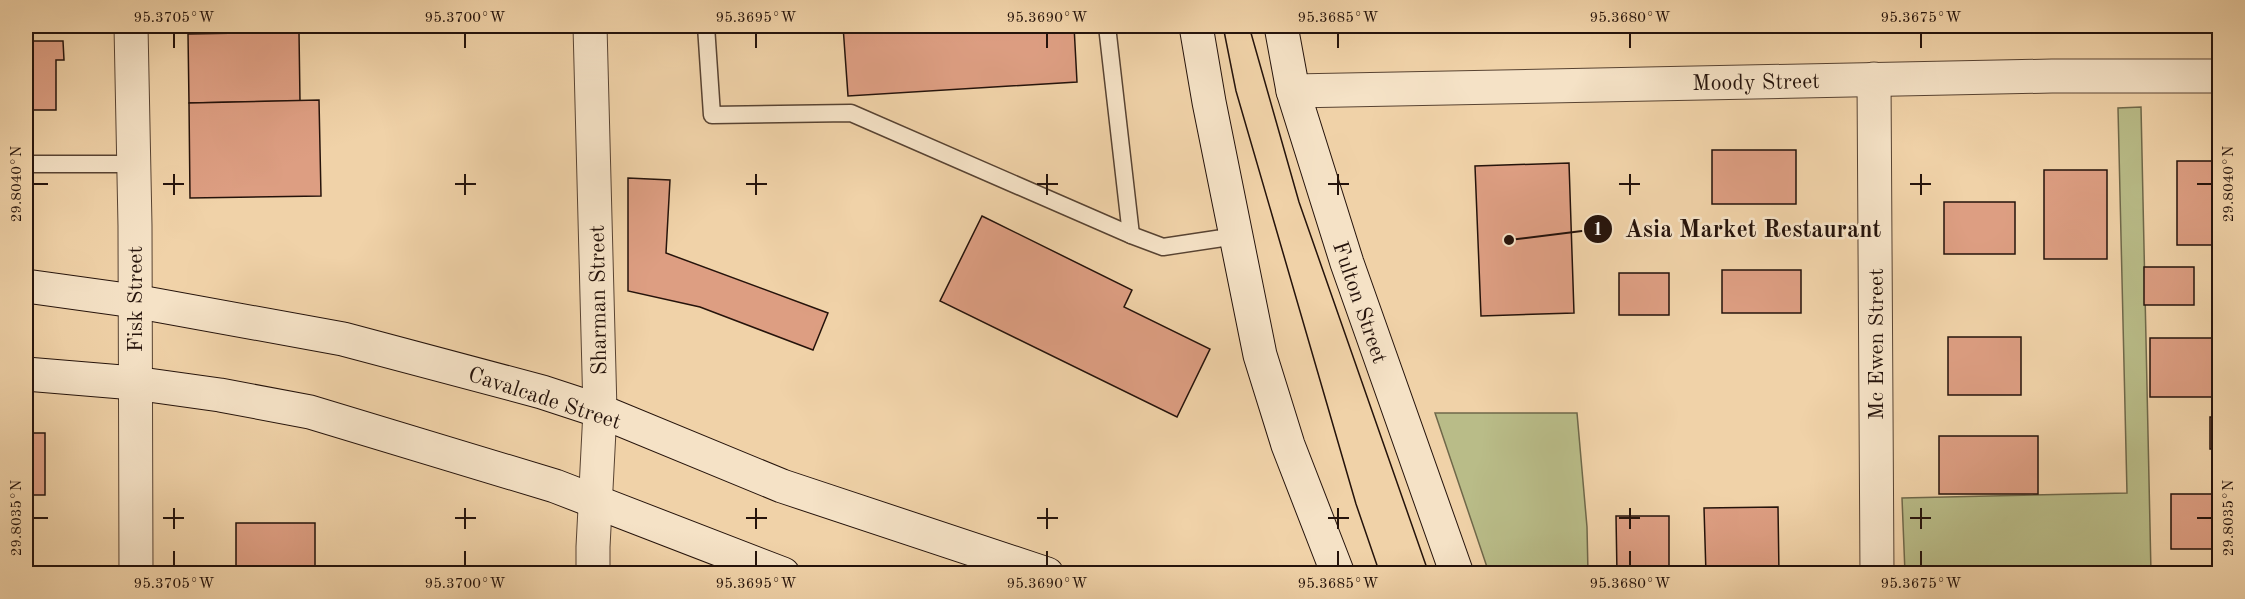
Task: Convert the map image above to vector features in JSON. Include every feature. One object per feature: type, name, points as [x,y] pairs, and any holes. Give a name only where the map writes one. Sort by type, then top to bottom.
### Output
[{"type":"main road","name":"Fisk Street","points":[[131,26],[135,226],[136,573]]},
{"type":"main road","name":"Sharman Street","points":[[590,26],[600,411],[593,573]]},
{"type":"main road","points":[[1196,26],[1260,355],[1288,446],[1338,573]]},
{"type":"main road","name":"Fulton Street","points":[[1281,26],[1293,91],[1362,309],[1457,573]]},
{"type":"main road","name":"Moody Street","points":[[1293,91],[2052,76],[2220,76]]},
{"type":"main road","name":"Mc Ewen Street","points":[[1874,79],[1876,573]]},
{"type":"main road","name":"Cavalcade Street","points":[[26,286],[134,301],[343,339],[542,392],[600,411],[782,486],[1047,573]]},
{"type":"main road","points":[[26,374],[134,383],[220,395],[310,412],[555,486],[783,573]]},
{"type":"lane","points":[[706,26],[712,115],[850,113],[1163,247],[1236,237]]},
{"type":"lane","points":[[1107,26],[1131,235]]},
{"type":"lane","points":[[26,164],[132,164]]},
{"type":"green space","points":[[2141,107],[2151,573],[1905,573],[1902,498],[2127,493],[2118,108]]},
{"type":"green space","points":[[1435,413],[1577,413],[1587,527],[1588,573],[1551,573],[1551,568],[1520,567],[1519,573],[1489,573]]},
{"type":"building","points":[[843,26],[1074,26],[1077,82],[848,96]]},
{"type":"building","points":[[299,32],[300,101],[189,103],[188,34]]},
{"type":"building","points":[[26,41],[63,41],[64,60],[56,60],[56,110],[26,110]]},
{"type":"building","points":[[319,100],[321,196],[190,198],[189,103]]},
{"type":"building","points":[[1712,150],[1796,150],[1796,204],[1712,204]]},
{"type":"building","points":[[2177,161],[2220,161],[2220,245],[2177,245]]},
{"type":"building","points":[[1569,163],[1574,313],[1481,316],[1475,166]]},
{"type":"building","points":[[2044,170],[2107,170],[2107,259],[2044,259]]},
{"type":"building","points":[[628,178],[670,180],[666,253],[828,313],[813,350],[700,307],[628,291]]},
{"type":"building","points":[[1944,202],[2015,202],[2015,254],[1944,254]]},
{"type":"building","points":[[982,216],[1132,290],[1124,307],[1210,349],[1177,417],[940,301]]},
{"type":"building","points":[[2144,267],[2194,267],[2194,305],[2144,305]]},
{"type":"building","points":[[1722,270],[1801,270],[1801,313],[1722,313]]},
{"type":"building","points":[[1619,273],[1669,273],[1669,315],[1619,315]]},
{"type":"building","points":[[1948,337],[2021,337],[2021,395],[1948,395]]},
{"type":"building","points":[[2150,338],[2220,338],[2220,397],[2150,397]]},
{"type":"building","points":[[2210,417],[2220,417],[2220,449],[2210,449]]},
{"type":"building","points":[[26,433],[45,433],[45,495],[26,495]]},
{"type":"building","points":[[1939,436],[2038,436],[2038,494],[1939,494]]},
{"type":"building","points":[[2171,494],[2219,494],[2219,549],[2171,549]]},
{"type":"building","points":[[1778,507],[1779,574],[1706,574],[1704,508]]},
{"type":"building","points":[[1616,516],[1669,516],[1669,574],[1617,574]]},
{"type":"building","points":[[236,523],[315,523],[315,574],[236,574]]},
{"type":"building","points":[[1522,569],[1546,569],[1546,574],[1522,574]]},
{"type":"building","points":[[370,570],[407,570],[407,574],[370,574]]},
{"type":"tram line","points":[[1223,26],[1236,91],[1356,504],[1380,574]]},
{"type":"tram line","points":[[1249,26],[1299,202],[1429,574]]},
{"type":"place","name":"Asia Market Restaurant","points":[[1509,240]]}]
